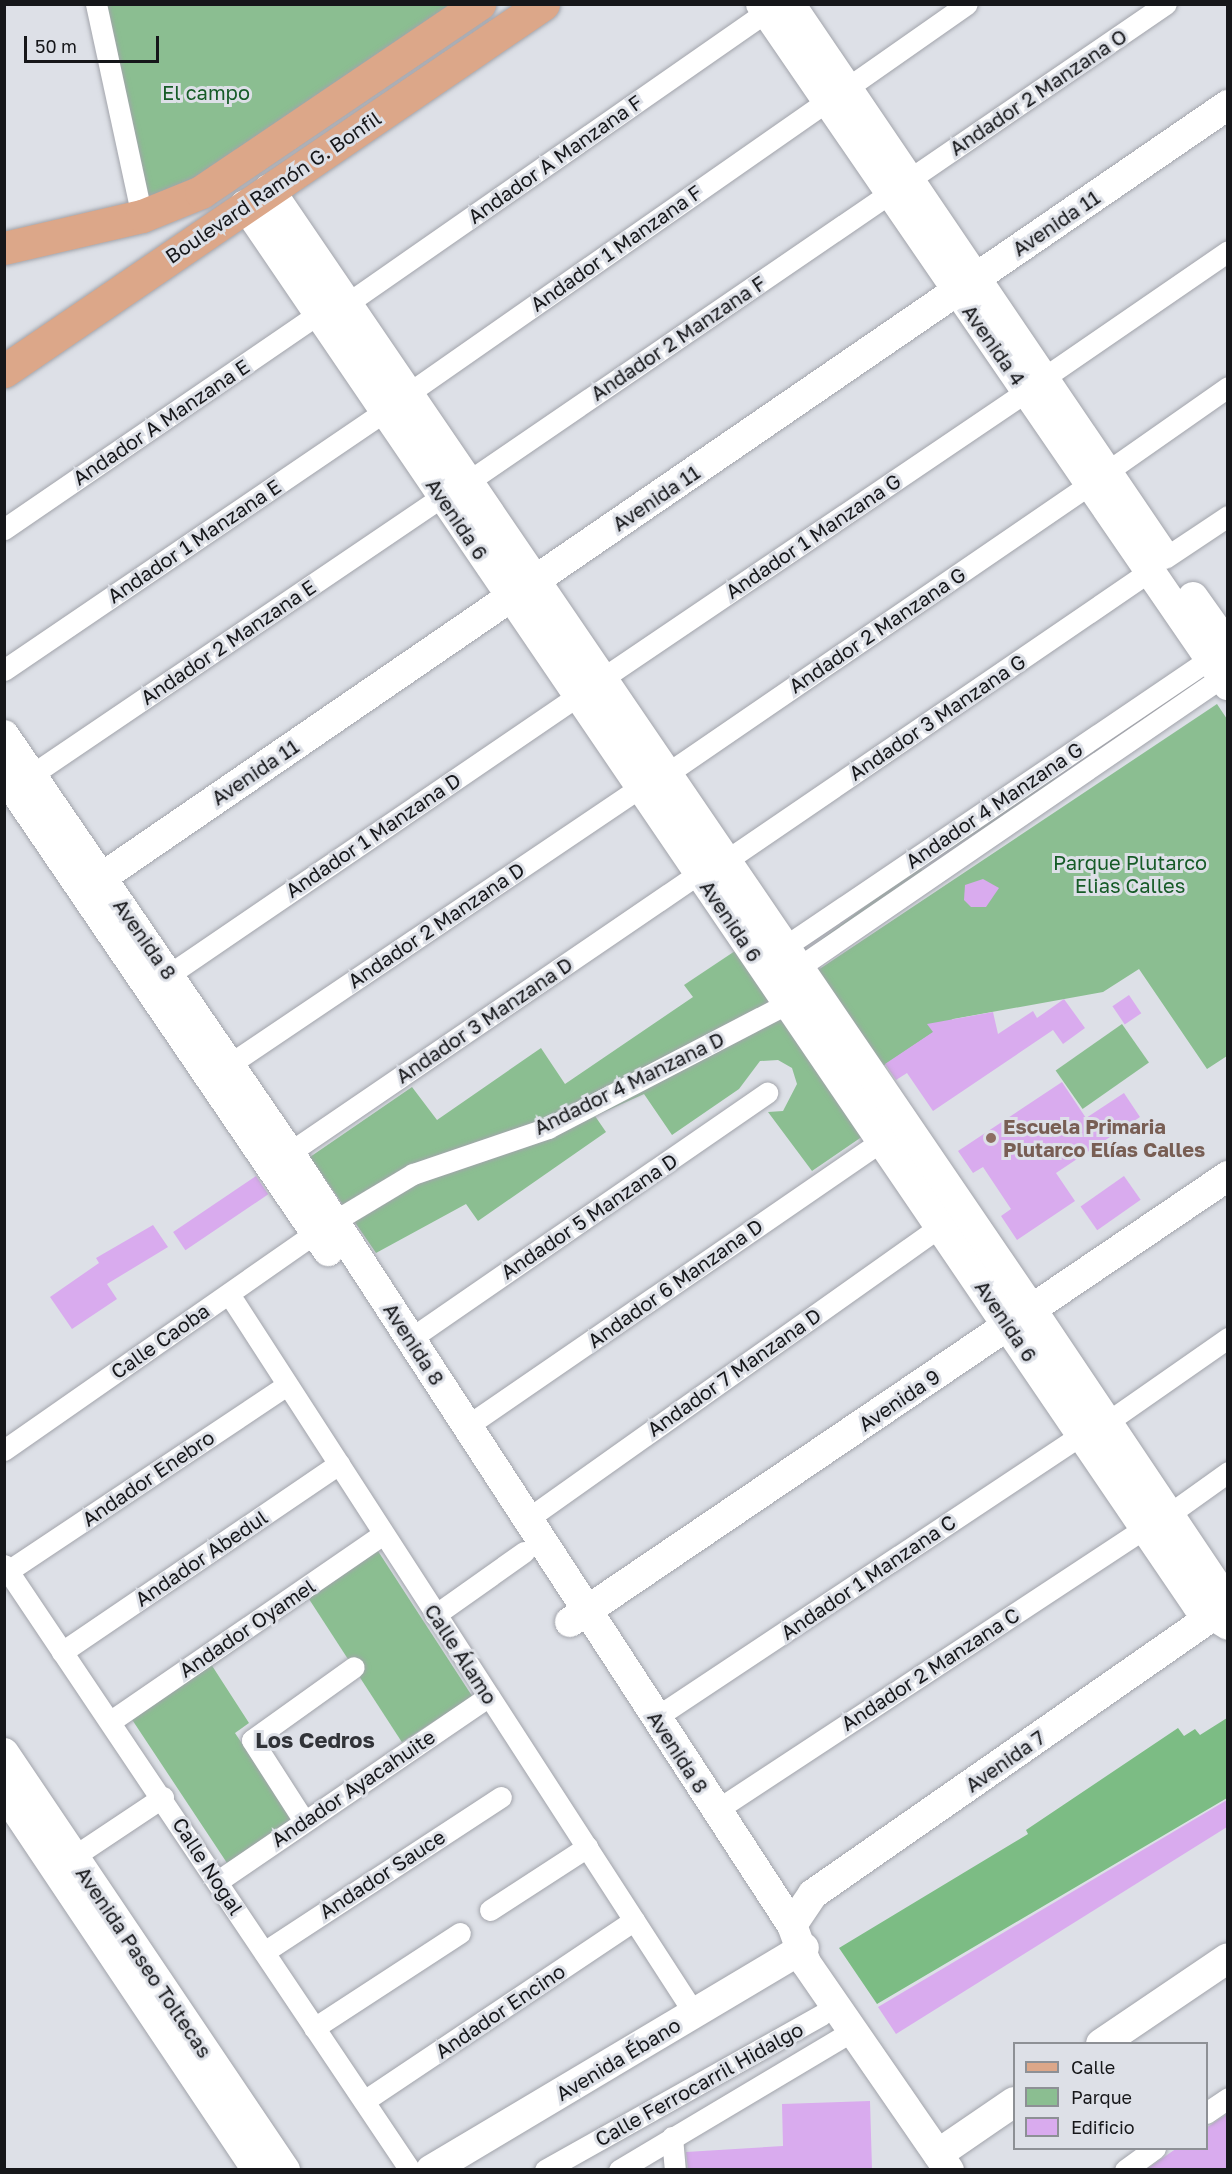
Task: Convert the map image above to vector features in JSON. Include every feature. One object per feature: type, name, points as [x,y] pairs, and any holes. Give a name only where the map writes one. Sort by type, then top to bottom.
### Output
[{"type":"main road","name":"Boulevard Ramón G. Bonfil","points":[[4,248],[142,216],[176,205],[221,180],[480,4]]},
{"type":"main road","name":"Boulevard Ramón G. Bonfil","points":[[4,371],[543,4]]},
{"type":"street","points":[[96,4],[142,216]]},
{"type":"street","name":"Andador 1 Manzana F","points":[[395,403],[967,4]]},
{"type":"street","name":"Andador 2 Manzana O","points":[[900,186],[1166,4]]},
{"type":"street","name":"Avenida 4","points":[[772,7],[837,94],[947,254],[1217,657]]},
{"type":"street","name":"Andador A Manzana F","points":[[331,310],[772,7]]},
{"type":"street","name":"Avenida 11","points":[[92,884],[1227,105]]},
{"type":"street","name":"Andador 2 Manzana F","points":[[454,490],[900,186]]},
{"type":"street","name":"Avenida 6","points":[[257,197],[331,310],[785,977],[1026,1325],[1093,1429],[1156,1521],[1224,1613]]},
{"type":"street","name":"Andador 1 Manzana G","points":[[588,688],[1036,384],[1227,251]]},
{"type":"street","name":"Andador A Manzana E","points":[[4,529],[331,310]]},
{"type":"street","name":"Andador 2 Manzana G","points":[[653,781],[1099,478],[1227,387]]},
{"type":"street","name":"Andador 1 Manzana E","points":[[4,670],[395,403]]},
{"type":"street","name":"Andador 2 Manzana E","points":[[16,779],[454,490]]},
{"type":"street","name":"Andador 3 Manzana G","points":[[711,868],[1227,516]]},
{"type":"street","name":"Andador 4 Manzana G","points":[[785,977],[923,854],[1217,657]]},
{"type":"street","name":"Andador 4 Manzana G","points":[[785,977],[1071,781],[1217,657]]},
{"type":"street","name":"Andador 1 Manzana D","points":[[170,974],[588,688]]},
{"type":"street","name":"Avenida 8","points":[[4,735],[16,779],[92,884],[325,1227],[524,1552],[656,1718],[715,1810],[795,1948]]},
{"type":"street","points":[[1059,761],[1071,781]]},
{"type":"street","name":"Andador 2 Manzana D","points":[[230,1064],[653,781]]},
{"type":"street","points":[[923,854],[936,874]]},
{"type":"street","name":"Andador 3 Manzana D","points":[[280,1159],[711,868]]},
{"type":"street","name":"Avenida 8","points":[[92,884],[170,974],[230,1064],[280,1159]]},
{"type":"street","name":"Avenida 6","points":[[785,977],[883,1140],[942,1225],[1026,1325]]},
{"type":"street","name":"Andador 4 Manzana D","points":[[325,1227],[413,1174],[548,1128],[785,977]]},
{"type":"street","name":"Andador 5 Manzana D","points":[[410,1339],[766,1093]]},
{"type":"street","name":"Andador 6 Manzana D","points":[[467,1426],[883,1140]]},
{"type":"street","name":"Avenida 9","points":[[1026,1325],[1227,1176]]},
{"type":"street","name":"Avenida 9","points":[[583,1625],[1026,1325],[1227,1199]]},
{"type":"street","name":"Andador 7 Manzana D","points":[[526,1520],[942,1225]]},
{"type":"street","name":"Avenida 8","points":[[325,1227],[410,1339],[526,1520],[583,1625],[795,1948],[854,2030],[943,2162]]},
{"type":"street","name":"Calle Caoba","points":[[4,1450],[325,1227]]},
{"type":"street","name":"Calle Álamo","points":[[229,1294],[694,2013]]},
{"type":"street","name":"Andador 1 Manzana C","points":[[656,1718],[1227,1338]]},
{"type":"street","name":"Andador Enebro","points":[[6,1568],[288,1385]]},
{"type":"street","name":"Andador Abedul","points":[[63,1652],[339,1464]]},
{"type":"street","name":"Andador 2 Manzana C","points":[[715,1810],[1227,1472]]},
{"type":"street","name":"Andador Oyamel","points":[[111,1721],[383,1534]]},
{"type":"street","points":[[435,1615],[524,1552]]},
{"type":"street","name":"Calle Nogal","points":[[6,1568],[163,1797],[314,2028],[410,2169]]},
{"type":"street","name":"Avenida 7","points":[[795,1948],[813,1894],[1224,1613]]},
{"type":"street","points":[[304,1821],[252,1740],[354,1667]]},
{"type":"street","name":"Andador Ayacahuite","points":[[218,1881],[489,1696]]},
{"type":"street","name":"Avenida Paseo Toltecas","points":[[4,1753],[64,1863],[258,2169]]},
{"type":"street","name":"Avenida Paseo Toltecas","points":[[4,1792],[64,1863],[285,2169]]},
{"type":"street","points":[[64,1863],[163,1797]]},
{"type":"street","name":"Andador Sauce","points":[[264,1952],[501,1797]]},
{"type":"street","points":[[490,1910],[586,1847]]},
{"type":"street","name":"Andador Encino","points":[[364,2101],[634,1920]]},
{"type":"street","points":[[314,2028],[460,1933]]},
{"type":"street","name":"Avenida Ébano","points":[[431,2169],[694,2013],[795,1948]]},
{"type":"street","points":[[1102,2042],[1227,1958]]},
{"type":"street","name":"Calle Ferrocarril Hidalgo","points":[[546,2169],[821,2015]]},
{"type":"street","points":[[619,2169],[854,2030]]},
{"type":"street","points":[[1208,2112],[1227,2098]]},
{"type":"street","points":[[943,2162],[1013,2103]]},
{"type":"street","points":[[672,2137],[675,2169]]},
{"type":"street","points":[[1125,2169],[1152,2150]]},
{"type":"green space","name":"El campo","points":[[98,5],[485,5],[146,220]]},
{"type":"green space","name":"Parque Plutarco Elias Calles","points":[[1217,704],[1227,719],[1227,1056],[1207,1069],[1139,969],[1103,992],[953,1019],[883,1066],[815,972]]},
{"type":"green space","points":[[1053,774],[1058,782],[942,854],[938,846]]},
{"type":"green space","points":[[919,866],[925,874],[812,959],[806,951]]},
{"type":"green space","points":[[741,947],[866,1134],[812,1171],[768,1112],[783,1111],[797,1084],[792,1068],[778,1060],[760,1061],[739,1089],[672,1135],[644,1094],[595,1116],[606,1132],[478,1221],[466,1204],[376,1253],[310,1157],[412,1087],[437,1120],[541,1048],[565,1084],[693,997],[684,985]]},
{"type":"green space","points":[[1122,1024],[1149,1063],[1083,1109],[1056,1070]]},
{"type":"green space","points":[[376,1548],[472,1696],[402,1742],[306,1594]]},
{"type":"green space","points":[[209,1661],[249,1723],[235,1733],[293,1820],[227,1863],[129,1715]]},
{"type":"green space","points":[[1227,1718],[1227,1798],[877,2004],[839,1948],[1028,1834],[1026,1830],[1178,1728],[1184,1736],[1195,1729],[1200,1735]]},
{"type":"building","points":[[983,879],[999,888],[986,907],[971,907],[964,900],[965,885]]},
{"type":"building","points":[[1129,995],[1141,1013],[1125,1024],[1112,1006]]},
{"type":"building","points":[[1064,999],[1085,1028],[1063,1044],[1053,1030],[933,1111],[907,1073],[896,1080],[885,1064],[933,1032],[927,1024],[993,1012],[998,1034],[1033,1011],[1037,1018]]},
{"type":"building","points":[[1062,1082],[1086,1118],[1124,1093],[1140,1117],[1056,1173],[1075,1201],[1017,1240],[1001,1216],[1011,1209],[983,1167],[973,1173],[958,1151]]},
{"type":"building","points":[[256,1176],[268,1194],[185,1250],[173,1232]]},
{"type":"building","points":[[1124,1176],[1141,1200],[1097,1230],[1081,1206]]},
{"type":"building","points":[[153,1225],[168,1247],[107,1284],[117,1299],[72,1329],[50,1297],[99,1263],[96,1258]]},
{"type":"building","points":[[1227,1800],[1227,1827],[896,2034],[878,2007]]},
{"type":"building","points":[[870,2101],[872,2169],[688,2169],[686,2152],[783,2146],[782,2104]]},
{"type":"building","points":[[1227,2114],[1227,2169],[1147,2169],[1174,2150],[1208,2150],[1208,2127]]},
{"type":"place","name":"Escuela Primaria Plutarco Elías Calles","points":[[991,1138]]},
{"type":"district","name":"Los Cedros","points":[[315,1740]]}]
